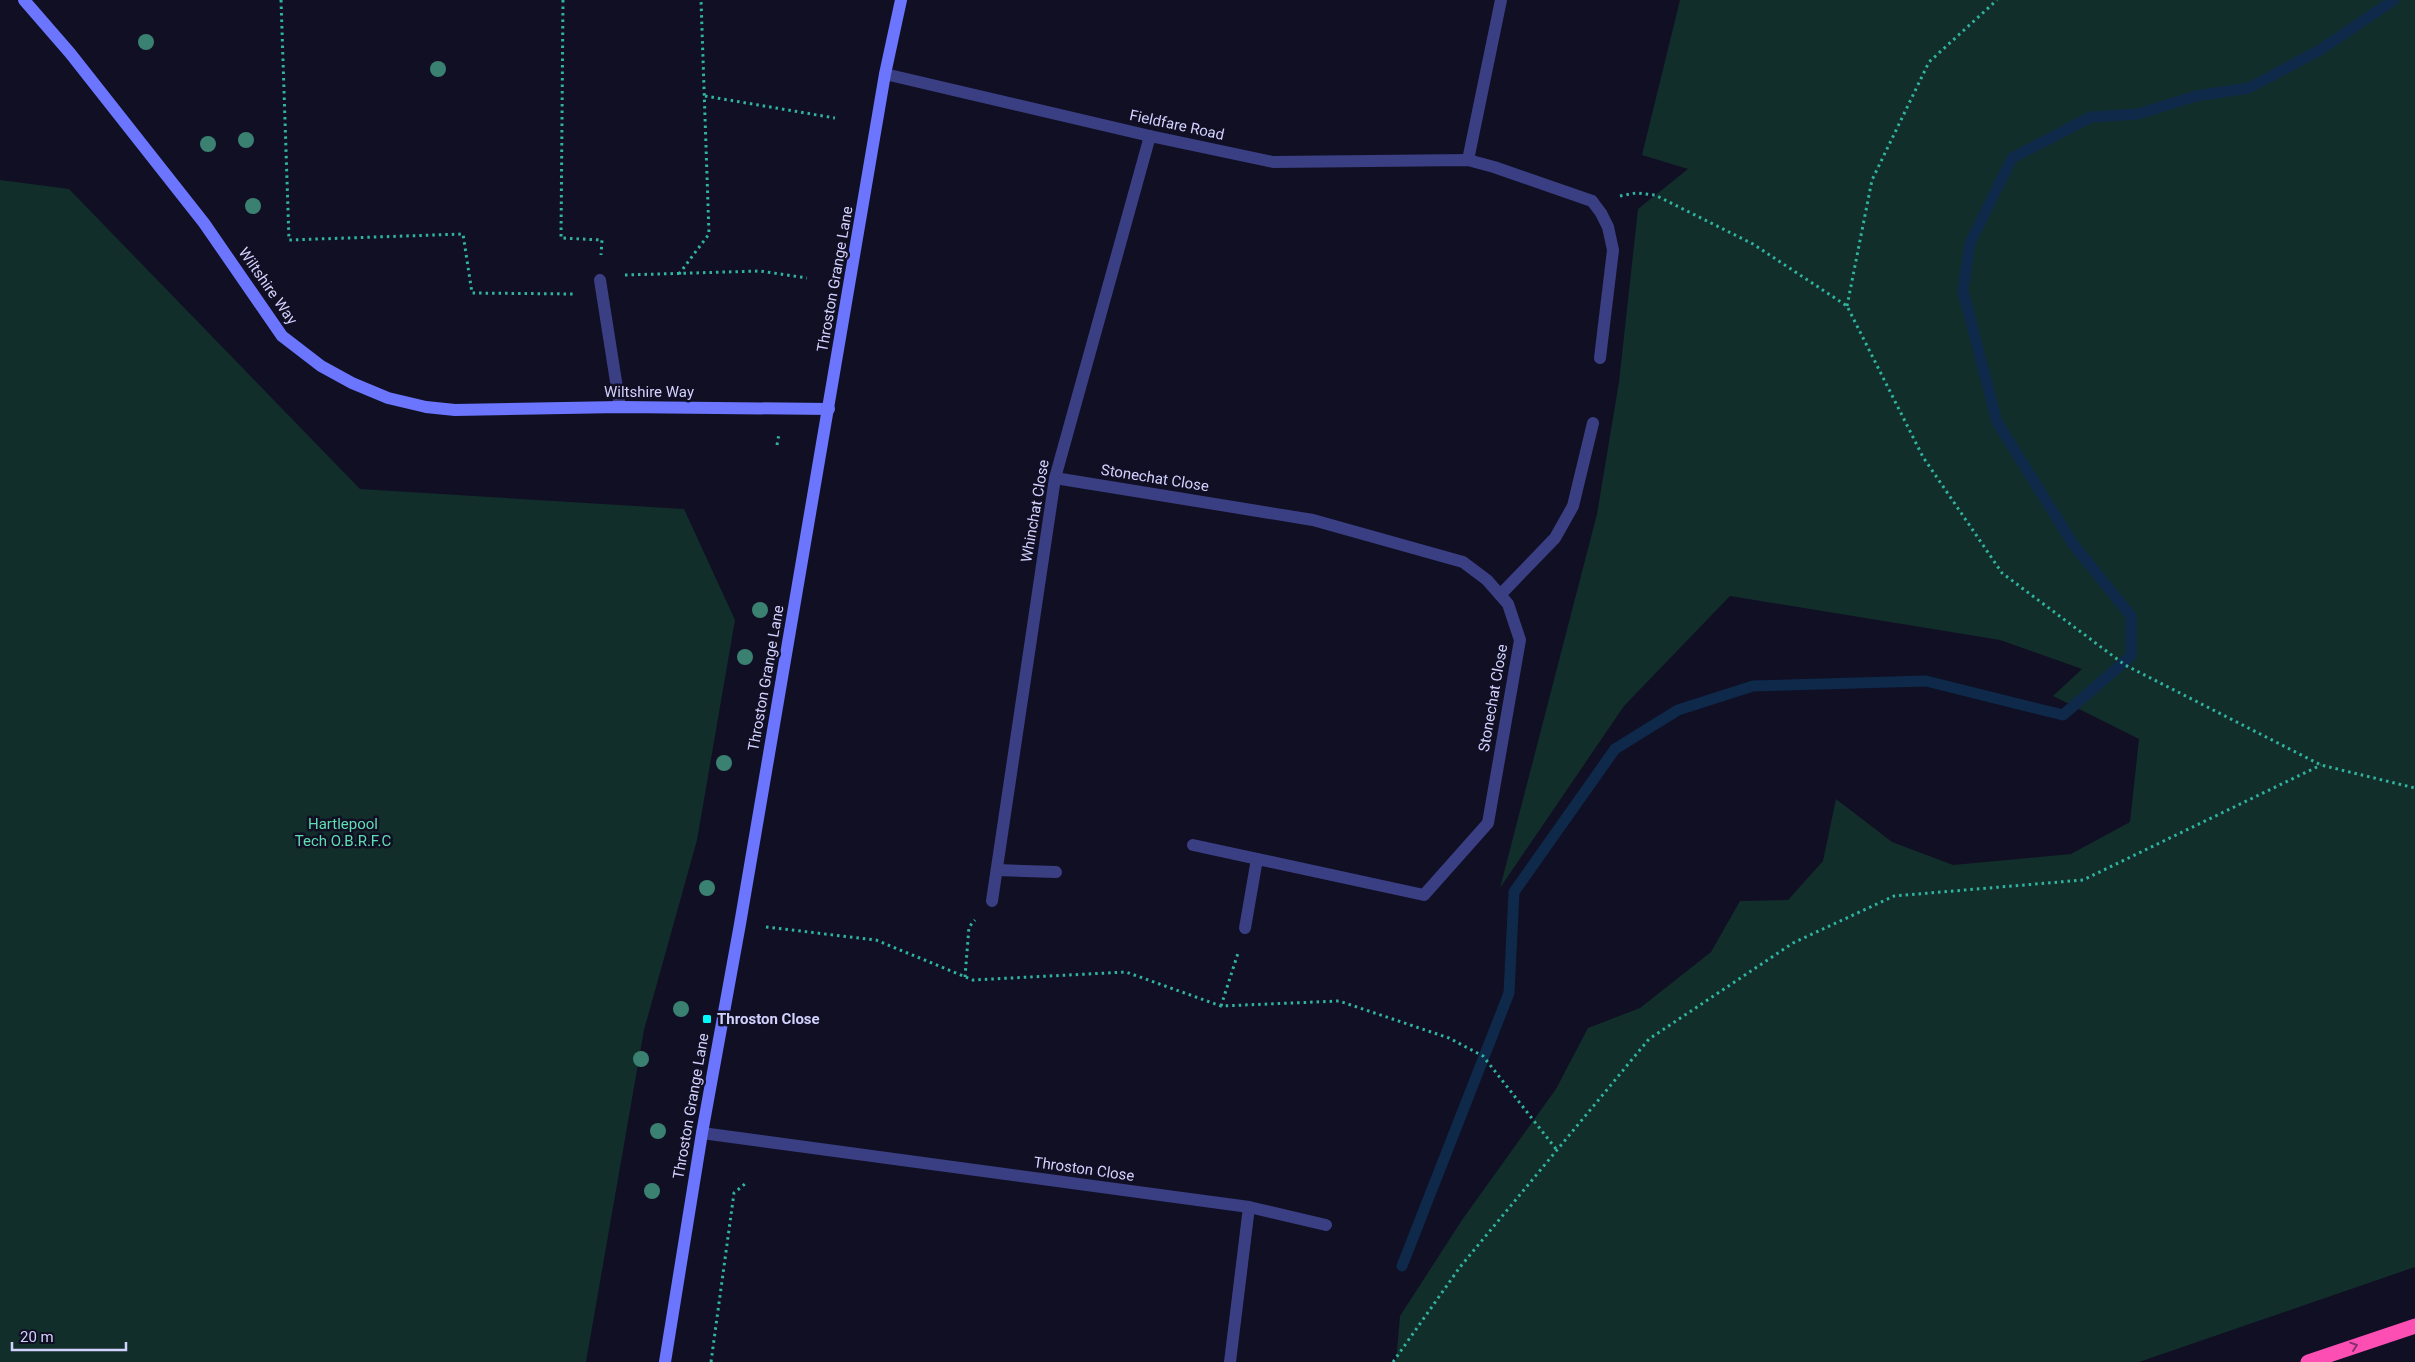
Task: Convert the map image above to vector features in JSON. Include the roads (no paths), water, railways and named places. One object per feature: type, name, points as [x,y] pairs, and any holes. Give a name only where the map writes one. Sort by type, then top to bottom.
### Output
[{"type":"highway","points":[[2308,1362],[2415,1326]]},
{"type":"street","name":"Wiltshire Way","points":[[24,0],[70,53],[204,224],[282,336],[321,366],[388,398],[426,407],[455,410],[620,407],[829,409]]},
{"type":"street","name":"Throston Grange Lane","points":[[665,1362],[702,1133],[740,924],[886,74],[901,0]]},
{"type":"street","points":[[1468,160],[1501,0]]},
{"type":"street","name":"Fieldfare Road","points":[[886,74],[1150,136],[1273,162],[1468,160],[1494,167],[1592,201],[1608,227],[1614,250],[1600,358]]},
{"type":"street","name":"Whinchat Close","points":[[992,901],[1056,478],[1150,136]]},
{"type":"street","points":[[600,278],[620,407]]},
{"type":"street","points":[[1500,595],[1555,538],[1573,506],[1593,423]]},
{"type":"street","name":"Stonechat Close","points":[[1056,478],[1313,520],[1463,562],[1487,580],[1508,604],[1520,640],[1488,823],[1424,895],[1192,844]]},
{"type":"street","points":[[1245,928],[1257,859]]},
{"type":"street","points":[[997,870],[1056,872]]},
{"type":"street","name":"Throston Close","points":[[702,1133],[1249,1207],[1326,1225]]},
{"type":"street","points":[[1230,1362],[1249,1207]]},
{"type":"waterway","points":[[1402,1266],[1509,993],[1514,892],[1615,749],[1678,710],[1753,686],[1926,681],[2063,715],[2131,656],[2131,616],[2073,544],[1997,422],[1963,291],[1970,243],[2012,158],[2091,117],[2138,114],[2196,96],[2249,88],[2320,50],[2394,0]]},
{"type":"place","name":"Throston Close","points":[[707,1019]]},
{"type":"park label","name":"Hartlepool Tech O.B.R.F.C","points":[[343,832]]}]
